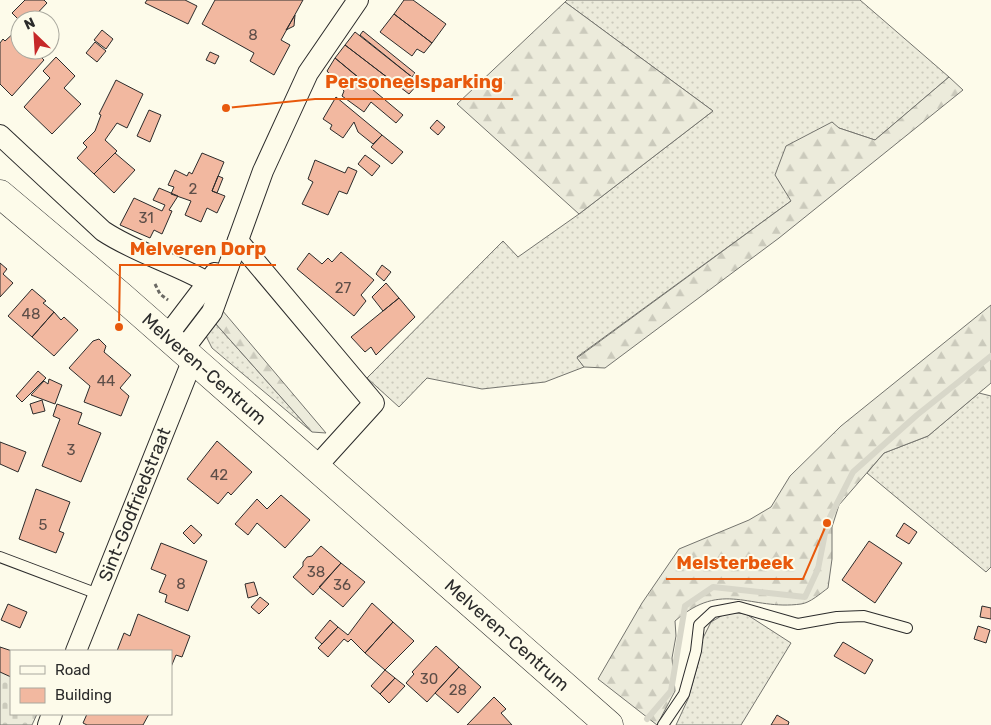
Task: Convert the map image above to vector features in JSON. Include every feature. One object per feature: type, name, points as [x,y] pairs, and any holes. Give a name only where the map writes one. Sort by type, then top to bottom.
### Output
[{"type":"main road","name":"Melveren-Centrum","points":[[0,194],[181,348],[609,725]]},
{"type":"street","points":[[181,348],[212,312],[263,171],[308,73],[358,0]]},
{"type":"street","points":[[0,135],[104,231],[117,240],[208,282]]},
{"type":"street","points":[[181,348],[208,282],[238,241]]},
{"type":"street","points":[[238,241],[374,403],[316,467]]},
{"type":"street","name":"Sint-Godfriedstraat","points":[[76,650],[98,594],[181,348]]},
{"type":"lane","points":[[0,557],[98,594]]},
{"type":"lane","points":[[663,725],[684,694],[696,651],[699,625],[713,612],[739,607],[798,624],[837,617],[864,616],[907,628]]},
{"type":"path","points":[[155,284],[160,294],[169,300]]},
{"type":"green space","points":[[567,0],[860,0],[949,77],[875,140],[839,128],[791,201],[577,357],[584,367],[545,382],[482,389],[427,378],[399,407],[367,378],[503,241],[518,257],[579,214],[713,111],[565,2]]},
{"type":"green space","points":[[565,2],[713,111],[579,214],[457,104]]},
{"type":"green space","points":[[949,77],[963,90],[779,238],[605,368],[584,367],[577,358],[791,201],[775,175],[786,146],[832,122],[839,128],[875,140]]},
{"type":"green space","points":[[991,305],[991,383],[928,436],[884,453],[839,505],[832,527],[832,559],[828,588],[812,600],[801,604],[767,604],[737,599],[708,602],[692,608],[675,621],[676,636],[672,658],[675,691],[657,725],[598,679],[642,603],[679,549],[749,520],[771,507],[790,476],[841,426]]},
{"type":"green space","points":[[222,310],[326,433],[312,432],[215,323]]},
{"type":"green space","points":[[215,323],[312,432],[212,348],[206,336]]},
{"type":"green space","points":[[979,393],[991,396],[991,567],[986,572],[867,473],[884,453],[928,436]]},
{"type":"green space","points":[[728,612],[746,614],[791,643],[741,725],[676,725],[688,699],[699,660],[701,642],[711,622]]},
{"type":"green space","points":[[0,669],[10,674],[10,715],[37,715],[32,725],[0,725]]},
{"type":"building","points":[[25,0],[44,0],[47,3],[40,10],[15,10]]},
{"type":"building","points":[[147,0],[185,0],[197,6],[188,24],[145,3]]},
{"type":"building","points":[[215,0],[303,0],[281,40],[290,45],[274,75],[250,61],[254,53],[202,24]]},
{"type":"building","points":[[404,0],[413,0],[446,24],[432,43],[394,14]]},
{"type":"building","points":[[394,14],[432,43],[424,53],[417,49],[412,56],[380,32]]},
{"type":"building","points":[[295,15],[294,26],[286,30]]},
{"type":"building","points":[[102,30],[113,39],[106,49],[94,40]]},
{"type":"building","points":[[363,31],[415,73],[412,77],[360,35]]},
{"type":"building","points":[[355,32],[422,85],[419,87],[417,85],[409,94],[345,45]]},
{"type":"building","points":[[10,36],[10,60],[44,60],[12,96],[0,84],[0,43],[3,39],[5,41]]},
{"type":"building","points":[[95,42],[106,51],[97,62],[86,53]]},
{"type":"building","points":[[345,45],[388,78],[382,85],[374,80],[369,86],[335,58]]},
{"type":"building","points":[[210,52],[219,56],[215,64],[206,60]]},
{"type":"building","points":[[335,58],[403,115],[396,123],[371,102],[364,112],[342,96],[344,91],[327,71]]},
{"type":"building","points":[[53,60],[59,60],[75,76],[64,88],[81,104],[52,134],[24,107],[50,78],[43,71]]},
{"type":"building","points":[[116,80],[143,94],[127,128],[117,123],[105,140],[117,151],[94,174],[77,158],[87,147],[83,143],[95,131],[101,115],[99,114]]},
{"type":"building","points":[[336,97],[382,135],[373,144],[358,132],[354,122],[343,138],[330,129],[332,125],[323,119]]},
{"type":"building","points":[[149,110],[161,115],[150,142],[137,136]]},
{"type":"building","points":[[437,120],[445,127],[438,135],[430,128]]},
{"type":"building","points":[[382,135],[403,152],[392,164],[371,147]]},
{"type":"building","points":[[115,153],[135,170],[114,193],[94,174]]},
{"type":"building","points":[[202,153],[224,162],[212,191],[225,196],[217,213],[207,208],[201,222],[185,215],[191,201],[171,194],[174,187],[168,185],[175,170],[187,176],[189,172],[192,174]]},
{"type":"building","points":[[365,155],[380,166],[372,176],[358,164]]},
{"type":"building","points":[[315,160],[345,173],[348,167],[357,171],[347,194],[339,191],[328,215],[302,204],[313,182],[308,179]]},
{"type":"building","points":[[218,176],[223,178],[217,193],[212,191]]},
{"type":"building","points":[[159,188],[178,196],[169,210],[172,211],[162,234],[154,230],[150,238],[120,225],[134,198],[162,211],[165,205],[153,200]]},
{"type":"building","points":[[341,252],[374,280],[361,295],[366,301],[354,316],[297,269],[309,253],[322,264],[328,258],[332,262]]},
{"type":"building","points":[[0,263],[7,269],[3,274],[13,283],[0,297]]},
{"type":"building","points":[[382,265],[391,272],[384,281],[376,274]]},
{"type":"building","points":[[386,283],[399,298],[383,311],[372,297]]},
{"type":"building","points":[[32,289],[46,301],[43,303],[54,312],[32,337],[8,316]]},
{"type":"building","points":[[399,298],[415,317],[376,355],[371,347],[365,352],[351,337]]},
{"type":"building","points":[[54,312],[61,320],[64,317],[78,330],[54,356],[32,337]]},
{"type":"building","points":[[99,339],[106,346],[104,352],[131,375],[120,388],[129,396],[121,416],[84,402],[90,386],[69,368],[93,341]]},
{"type":"building","points":[[38,371],[46,378],[22,402],[16,396]]},
{"type":"building","points":[[49,379],[62,385],[55,404],[31,395],[44,381],[48,384]]},
{"type":"building","points":[[42,400],[45,411],[33,414],[30,404]]},
{"type":"building","points":[[57,404],[82,413],[78,424],[101,433],[81,482],[42,466],[60,419],[53,416]]},
{"type":"building","points":[[217,441],[252,472],[231,495],[228,492],[218,504],[187,479]]},
{"type":"building","points":[[0,442],[26,452],[18,472],[0,464]]},
{"type":"building","points":[[36,489],[70,502],[59,531],[64,533],[56,553],[19,539]]},
{"type":"building","points":[[281,495],[310,520],[285,548],[257,523],[248,535],[235,524],[257,499],[267,509]]},
{"type":"building","points":[[904,523],[917,532],[909,544],[896,536]]},
{"type":"building","points":[[191,525],[202,535],[194,544],[183,533]]},
{"type":"building","points":[[869,541],[902,563],[875,603],[842,580]]},
{"type":"building","points":[[161,543],[207,561],[188,611],[165,602],[167,595],[159,592],[166,575],[151,569]]},
{"type":"building","points":[[321,546],[341,563],[313,595],[293,577],[303,566],[303,562],[307,557],[312,556]]},
{"type":"building","points":[[341,563],[365,582],[343,607],[319,587]]},
{"type":"building","points":[[254,582],[258,595],[248,598],[245,584]]},
{"type":"building","points":[[260,597],[269,604],[259,614],[251,607]]},
{"type":"building","points":[[372,603],[393,622],[365,653],[351,639],[348,642],[344,639],[328,657],[318,648],[338,627],[348,635]]},
{"type":"building","points":[[8,604],[27,612],[20,628],[1,620]]},
{"type":"building","points":[[982,606],[991,608],[991,619],[980,617]]},
{"type":"building","points":[[138,614],[190,636],[182,657],[176,655],[172,665],[172,650],[117,650],[124,633],[130,636]]},
{"type":"building","points":[[330,620],[338,627],[322,644],[315,638]]},
{"type":"building","points":[[393,622],[414,641],[385,670],[365,653]]},
{"type":"building","points":[[978,626],[990,630],[986,643],[974,639]]},
{"type":"building","points":[[843,642],[873,660],[865,674],[834,656]]},
{"type":"building","points":[[436,646],[459,667],[427,702],[406,683],[414,674],[412,672]]},
{"type":"building","points":[[0,647],[10,650],[10,677],[0,672]]},
{"type":"building","points":[[459,667],[481,687],[458,713],[435,693]]},
{"type":"building","points":[[385,670],[395,678],[380,694],[371,686]]},
{"type":"building","points":[[395,678],[405,686],[389,703],[380,694]]},
{"type":"building","points":[[494,697],[506,709],[501,713],[512,725],[467,725]]},
{"type":"building","points":[[87,715],[148,715],[143,725],[87,725],[83,723]]},
{"type":"building","points":[[777,715],[789,722],[788,725],[771,725]]},
{"type":"waterway","points":[[647,719],[671,691],[685,606],[713,587],[805,597],[818,569],[827,523],[853,472],[917,415],[991,356]]},
{"type":"place","name":"Personeelsparking","points":[[226,108]]},
{"type":"place","name":"Melveren Dorp","points":[[119,327]]},
{"type":"place","name":"Melsterbeek","points":[[827,523]]}]
